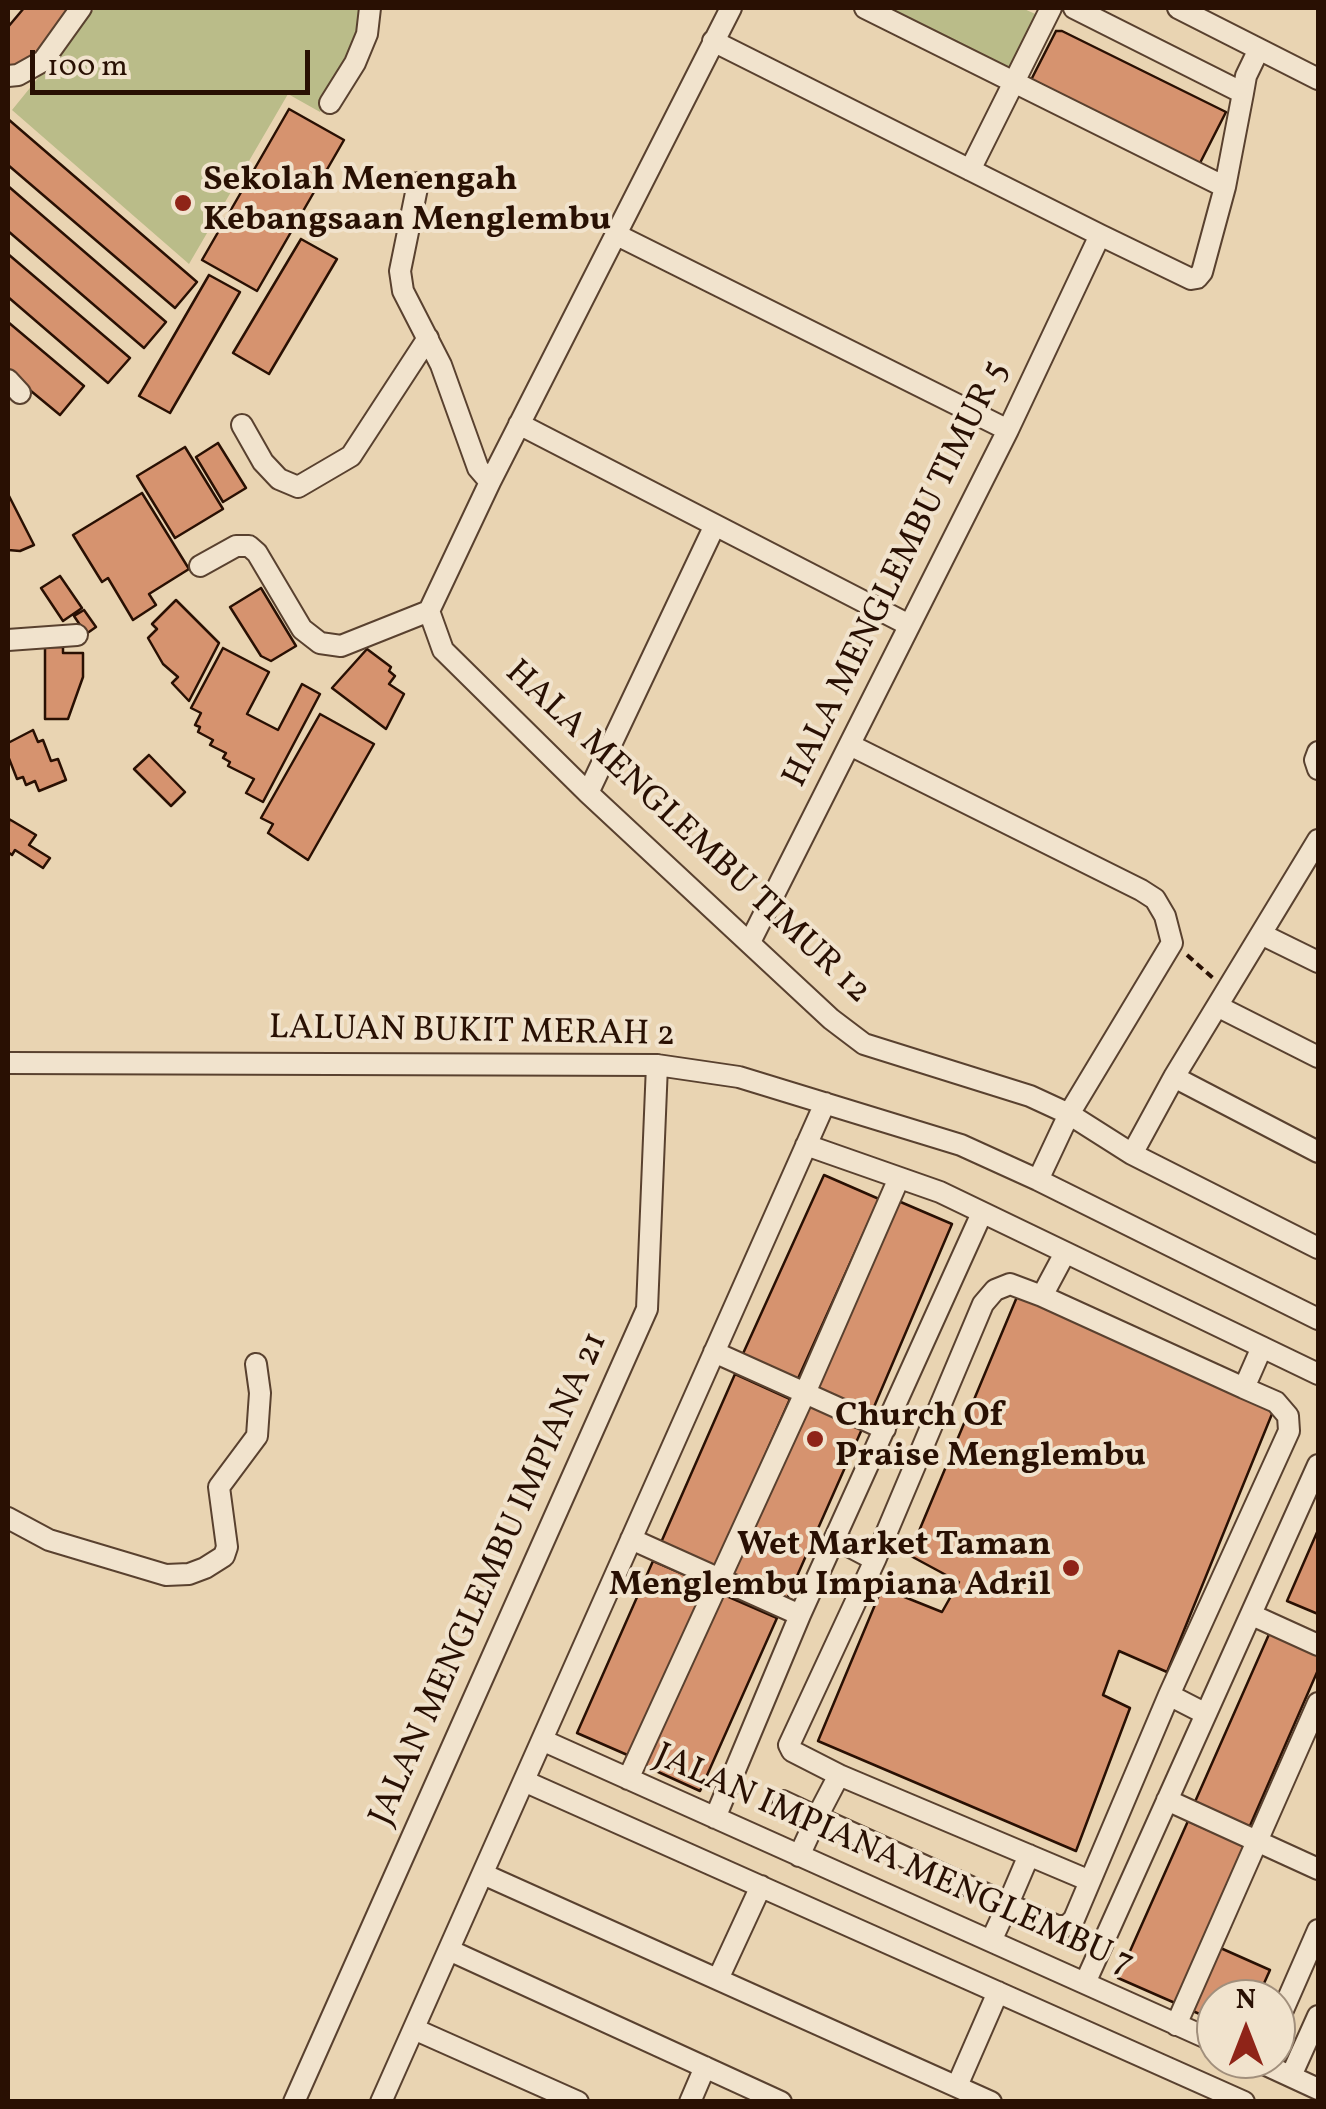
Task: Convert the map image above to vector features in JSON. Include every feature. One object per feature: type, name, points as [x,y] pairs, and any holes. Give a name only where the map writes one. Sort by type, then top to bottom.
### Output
[{"type":"street","points":[[8,76],[18,75],[43,61],[81,8]]},
{"type":"street","points":[[330,103],[367,34],[370,8]]},
{"type":"street","points":[[200,566],[236,546],[248,546],[257,553],[302,628],[320,643],[341,646],[429,611],[490,482],[731,8]]},
{"type":"street","points":[[865,8],[1225,187]]},
{"type":"street","points":[[970,170],[1051,8]]},
{"type":"street","points":[[1074,8],[1243,93]]},
{"type":"street","points":[[1178,8],[1318,80]]},
{"type":"street","points":[[714,41],[1191,279],[1202,272],[1225,187],[1246,76],[1259,49]]},
{"type":"street","points":[[418,183],[400,271],[403,292],[428,338],[478,468],[490,482]]},
{"type":"street","name":"HALA MENGLEMBU TIMUR 5","points":[[750,942],[1008,430],[1100,234]]},
{"type":"street","points":[[617,236],[1008,430]]},
{"type":"street","points":[[242,426],[264,462],[280,479],[298,487],[351,456],[428,338]]},
{"type":"street","points":[[520,424],[909,625]]},
{"type":"street","points":[[588,793],[715,525]]},
{"type":"street","name":"HALA MENGLEMBU TIMUR 12","points":[[429,611],[443,650],[588,793],[831,1019],[864,1044],[1030,1096],[1069,1114],[1132,1154],[1318,1248]]},
{"type":"street","points":[[8,640],[77,636]]},
{"type":"street","points":[[850,744],[1141,890],[1155,899],[1165,916],[1172,942],[1069,1114],[1038,1180]]},
{"type":"street","points":[[1318,752],[1318,770]]},
{"type":"street","points":[[1132,1154],[1174,1077],[1262,934],[1313,865],[1318,840]]},
{"type":"street","points":[[1262,934],[1318,962]]},
{"type":"street","points":[[1224,999],[1318,1057]]},
{"type":"street","name":"LALUAN BUKIT MERAH 2","points":[[8,1063],[657,1065],[739,1077],[961,1146],[1318,1319]]},
{"type":"street","name":"JALAN MENGLEMBU IMPIANA 21","points":[[294,2102],[647,1309],[657,1065]]},
{"type":"street","points":[[1174,1077],[1318,1152]]},
{"type":"street","points":[[383,2101],[824,1103]]},
{"type":"street","points":[[806,1146],[940,1192],[1318,1374]]},
{"type":"street","points":[[628,1779],[899,1178]]},
{"type":"street","points":[[715,1818],[800,1615],[982,1214]]},
{"type":"street","points":[[1042,1296],[1065,1253]]},
{"type":"street","points":[[783,1801],[1057,1926],[1067,1926],[1074,1920],[1289,1430],[1288,1416],[1276,1402],[1010,1284],[995,1290],[984,1304],[875,1560],[789,1745],[792,1752],[839,1775],[1090,1881]]},
{"type":"street","points":[[1244,1388],[1262,1346]]},
{"type":"street","points":[[714,1352],[884,1429]]},
{"type":"street","points":[[8,1518],[49,1540],[166,1574],[189,1574],[205,1568],[224,1556],[227,1546],[219,1488],[257,1436],[260,1393],[256,1364]]},
{"type":"street","points":[[1084,1984],[1318,1465]]},
{"type":"street","points":[[632,1539],[800,1615]]},
{"type":"street","points":[[835,1540],[875,1560]]},
{"type":"street","points":[[1252,1615],[1318,1646]]},
{"type":"street","points":[[1170,1695],[1206,1714]]},
{"type":"street","points":[[1176,2024],[1318,1703]]},
{"type":"street","name":"JALAN IMPIANA MENGLEMBU 7","points":[[542,1740],[1196,2033]]},
{"type":"street","points":[[799,1856],[839,1775]]},
{"type":"street","points":[[524,1781],[1235,2100]]},
{"type":"street","points":[[1167,1800],[1318,1868]]},
{"type":"street","points":[[990,1942],[1029,1855]]},
{"type":"street","points":[[483,1874],[974,2096],[998,1992]]},
{"type":"street","points":[[718,1980],[761,1886]]},
{"type":"street","points":[[1296,1980],[1318,1930]]},
{"type":"street","points":[[449,1950],[781,2102]]},
{"type":"street","points":[[1296,2065],[1318,2016]]},
{"type":"street","points":[[414,2028],[578,2102]]},
{"type":"street","points":[[690,2102],[705,2067]]},
{"type":"path","points":[[1172,942],[1224,999]]},
{"type":"green space","points":[[95,8],[365,8],[361,37],[320,112],[288,94],[189,264],[12,110]]},
{"type":"green space","points":[[883,8],[1022,8],[1042,17],[1015,74]]},
{"type":"building","points":[[24,8],[78,8],[19,79],[8,70],[8,27]]},
{"type":"building","points":[[1056,31],[1226,112],[1199,165],[1031,80]]},
{"type":"building","points":[[289,109],[344,140],[257,291],[202,260]]},
{"type":"building","points":[[8,119],[197,282],[175,308],[8,165]]},
{"type":"building","points":[[8,186],[166,322],[144,348],[8,231]]},
{"type":"building","points":[[301,239],[337,259],[269,374],[233,353]]},
{"type":"building","points":[[8,254],[130,358],[108,383],[8,297]]},
{"type":"building","points":[[209,275],[240,292],[170,413],[139,396]]},
{"type":"building","points":[[8,322],[84,386],[60,415],[8,372]]},
{"type":"building","points":[[218,443],[246,488],[223,502],[196,457]]},
{"type":"building","points":[[185,447],[223,509],[175,538],[137,476]]},
{"type":"building","points":[[142,493],[189,569],[149,594],[156,605],[133,620],[108,578],[102,582],[73,535]]},
{"type":"building","points":[[8,494],[34,545],[20,551],[8,550]]},
{"type":"building","points":[[60,576],[82,608],[63,621],[41,588]]},
{"type":"building","points":[[261,588],[296,646],[271,661],[261,656],[230,607]]},
{"type":"building","points":[[176,600],[219,643],[189,701],[172,683],[178,677],[163,664],[148,638],[157,629],[152,624]]},
{"type":"building","points":[[84,610],[96,627],[86,634],[74,616]]},
{"type":"building","points":[[45,647],[63,647],[63,653],[83,653],[83,677],[68,719],[45,719]]},
{"type":"building","points":[[223,648],[269,672],[247,714],[278,730],[302,684],[320,694],[263,802],[246,793],[254,779],[228,766],[230,762],[223,758],[226,753],[210,745],[213,740],[198,732],[200,727],[195,725],[201,713],[191,708]]},
{"type":"building","points":[[367,649],[391,667],[389,671],[395,676],[389,684],[404,694],[386,729],[332,688]]},
{"type":"building","points":[[320,714],[374,744],[308,860],[268,833],[273,824],[261,818]]},
{"type":"building","points":[[33,730],[38,742],[43,740],[51,761],[58,759],[66,780],[39,791],[35,781],[26,785],[23,777],[17,779],[8,756],[8,743]]},
{"type":"building","points":[[149,755],[185,792],[171,806],[134,769]]},
{"type":"building","points":[[9,819],[36,835],[29,845],[50,858],[43,868],[15,850],[12,855],[8,852]]},
{"type":"building","points":[[824,1175],[879,1199],[796,1383],[741,1358]]},
{"type":"building","points":[[896,1200],[952,1224],[871,1414],[815,1390]]},
{"type":"building","name":"Wet Market Taman Menglembu Impiana Adril","points":[[1019,1292],[1274,1409],[1167,1672],[1119,1651],[1103,1695],[1130,1708],[1076,1851],[818,1741],[882,1588],[942,1612],[959,1582],[909,1555]]},
{"type":"building","points":[[735,1374],[790,1399],[714,1571],[659,1547]]},
{"type":"building","points":[[807,1404],[862,1429],[786,1601],[731,1577]]},
{"type":"building","points":[[1318,1530],[1318,1614],[1287,1601]]},
{"type":"building","points":[[653,1561],[709,1585],[632,1757],[577,1733]]},
{"type":"building","points":[[722,1594],[777,1618],[700,1791],[645,1766]]},
{"type":"building","points":[[1270,1632],[1318,1653],[1318,1670],[1249,1828],[1194,1804]]},
{"type":"building","points":[[1188,1821],[1244,1846],[1175,2003],[1118,1978]]},
{"type":"building","points":[[1216,1946],[1270,1970],[1266,1979],[1201,1979]]},
{"type":"building","points":[[1196,1991],[1196,2012],[1188,2009]]},
{"type":"place","name":"Sekolah Menengah Kebangsaan Menglembu","points":[[183,203]]},
{"type":"place","name":"Church Of Praise Menglembu","points":[[815,1439]]},
{"type":"place","name":"Wet Market Taman Menglembu Impiana Adril","points":[[1071,1568]]}]
